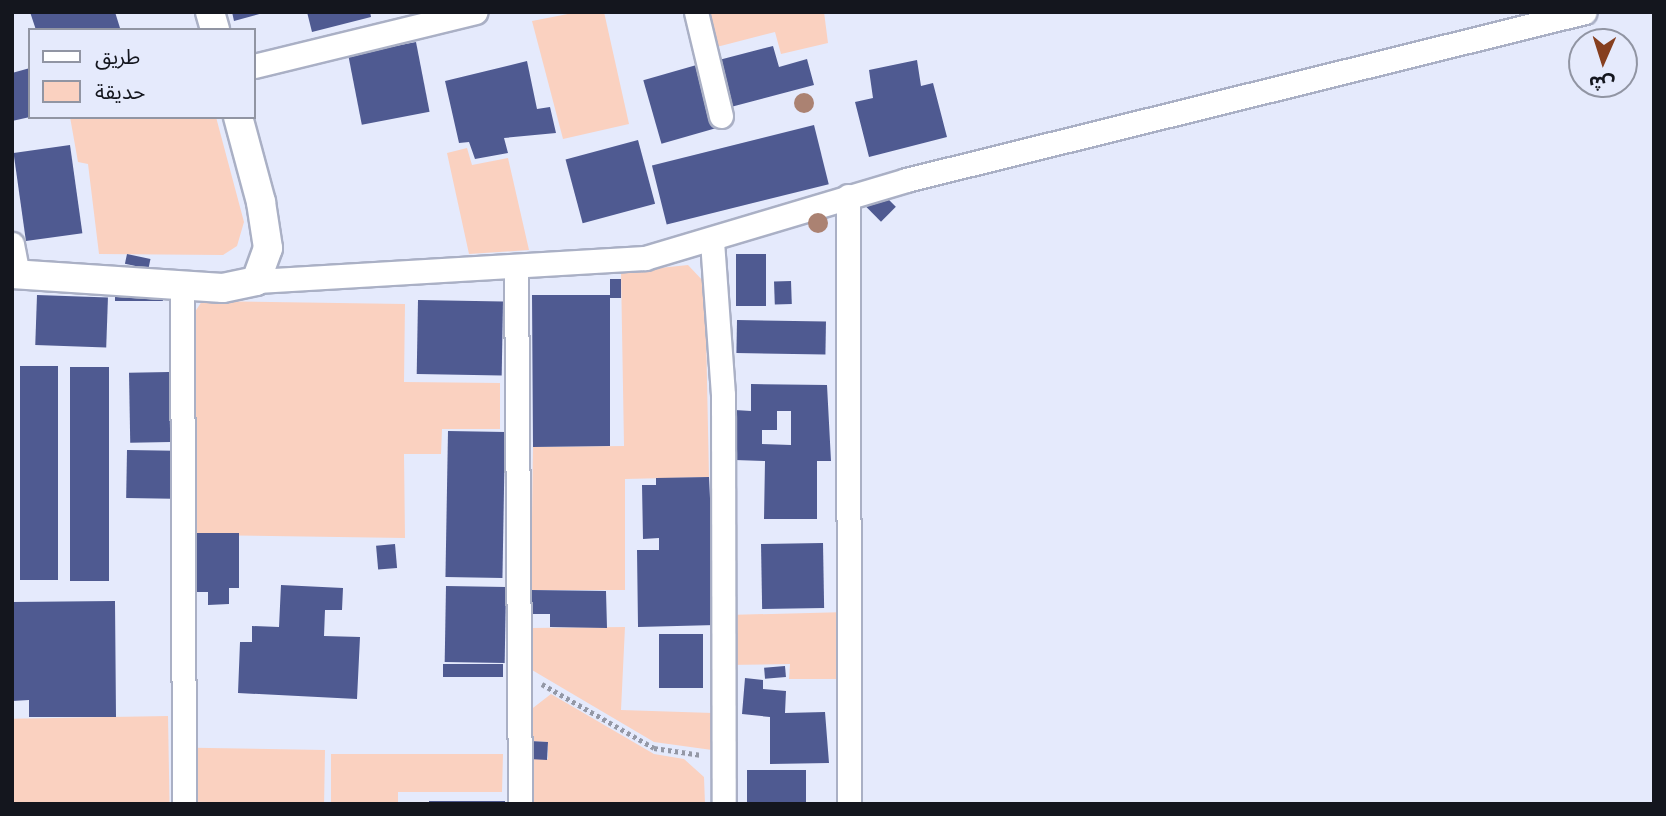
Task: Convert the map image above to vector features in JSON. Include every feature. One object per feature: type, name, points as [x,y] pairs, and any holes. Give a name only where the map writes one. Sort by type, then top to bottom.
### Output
[{"type":"street","points":[[696,12],[722,116]]},
{"type":"street","points":[[12,244],[15,274],[223,288],[256,281],[516,268],[645,258],[712,241],[848,196],[1585,12]]},
{"type":"street","points":[[256,66],[467,13]]},
{"type":"street","points":[[239,119],[261,202],[268,248],[256,281]]},
{"type":"street","points":[[848,196],[849,804]]},
{"type":"street","points":[[712,241],[723,409],[724,804]]},
{"type":"street","points":[[516,268],[520,804]]},
{"type":"street","points":[[182,286],[184,804]]},
{"type":"path","points":[[519,672],[654,748],[723,759]]},
{"type":"green space","points":[[578,12],[604,12],[629,124],[563,139],[532,21]]},
{"type":"green space","points":[[696,12],[824,12],[828,43],[781,54],[775,32],[705,50]]},
{"type":"green space","points":[[70,119],[217,119],[244,222],[237,246],[223,255],[99,254],[88,164],[78,162]]},
{"type":"green space","points":[[467,148],[472,165],[508,158],[529,250],[469,254],[447,153]]},
{"type":"green space","points":[[688,265],[705,283],[709,477],[625,479],[625,590],[531,590],[533,447],[624,446],[621,272]]},
{"type":"green space","points":[[202,301],[405,304],[404,382],[500,383],[500,429],[442,429],[441,454],[404,454],[405,538],[195,535],[191,318]]},
{"type":"green space","points":[[848,612],[850,679],[789,679],[790,664],[726,665],[727,615]]},
{"type":"green space","points":[[625,627],[621,710],[713,713],[712,750],[654,742],[532,670],[531,628]]},
{"type":"green space","points":[[551,694],[654,754],[684,759],[704,777],[705,804],[531,804],[530,759],[548,759],[548,742],[530,741],[529,711]]},
{"type":"green space","points":[[168,716],[170,804],[14,804],[12,719]]},
{"type":"green space","points":[[194,748],[325,750],[324,804],[193,802]]},
{"type":"green space","points":[[331,754],[503,754],[502,792],[398,792],[398,804],[331,804]]},
{"type":"building","points":[[30,12],[115,12],[120,28],[35,28]]},
{"type":"building","points":[[232,12],[263,12],[263,13],[234,21]]},
{"type":"building","points":[[307,12],[370,12],[371,17],[312,32]]},
{"type":"building","points":[[416,42],[430,112],[362,125],[348,55]]},
{"type":"building","points":[[773,46],[779,67],[807,59],[814,85],[727,108],[715,61]]},
{"type":"building","points":[[917,60],[921,86],[933,83],[947,137],[869,157],[855,102],[873,98],[869,70]]},
{"type":"building","points":[[527,61],[537,109],[550,107],[556,133],[504,138],[508,153],[475,159],[469,142],[459,143],[445,81]]},
{"type":"building","points":[[700,64],[718,127],[661,144],[643,80]]},
{"type":"building","points":[[28,69],[28,117],[12,121],[12,73]]},
{"type":"building","points":[[814,125],[829,184],[667,225],[652,165]]},
{"type":"building","points":[[638,140],[655,204],[583,223],[566,159]]},
{"type":"building","points":[[70,145],[82,233],[26,241],[14,153]]},
{"type":"building","points":[[881,192],[896,207],[881,222],[866,207]]},
{"type":"building","points":[[127,254],[150,259],[148,269],[125,264]]},
{"type":"building","points":[[736,254],[766,254],[766,306],[736,306]]},
{"type":"building","points":[[610,279],[621,279],[621,298],[610,298],[610,446],[533,447],[532,295],[610,295]]},
{"type":"building","points":[[115,280],[163,280],[163,301],[115,301]]},
{"type":"building","points":[[791,281],[792,304],[775,305],[774,282]]},
{"type":"building","points":[[37,295],[108,297],[106,347],[35,345]]},
{"type":"building","points":[[418,300],[503,301],[502,375],[417,374]]},
{"type":"building","points":[[737,320],[826,322],[825,355],[736,353]]},
{"type":"building","points":[[20,366],[58,366],[58,580],[20,580]]},
{"type":"building","points":[[70,367],[109,367],[109,581],[70,581]]},
{"type":"building","points":[[169,372],[170,442],[130,443],[129,373]]},
{"type":"building","points":[[751,384],[827,385],[831,461],[817,461],[817,519],[764,519],[765,461],[735,460],[735,410],[751,411]],"holes":[[[777,411],[791,411],[791,445],[762,444],[762,430],[777,430]]]},
{"type":"building","points":[[448,431],[505,432],[502,578],[445,577]]},
{"type":"building","points":[[127,450],[173,451],[172,499],[126,498]]},
{"type":"building","points":[[709,477],[716,625],[638,627],[637,550],[659,550],[659,538],[643,539],[642,485],[656,485],[656,478]]},
{"type":"building","points":[[193,533],[239,533],[239,588],[229,588],[229,604],[208,605],[208,592],[193,592]]},
{"type":"building","points":[[823,543],[824,608],[762,609],[761,544]]},
{"type":"building","points":[[395,544],[397,568],[378,570],[376,546]]},
{"type":"building","points":[[281,585],[343,588],[342,610],[325,610],[324,636],[360,637],[357,699],[238,693],[240,642],[252,642],[252,626],[279,627]]},
{"type":"building","points":[[446,586],[506,587],[505,663],[445,662]]},
{"type":"building","points":[[531,590],[606,591],[607,628],[550,627],[550,614],[531,614]]},
{"type":"building","points":[[115,601],[116,717],[29,717],[29,700],[12,701],[12,602]]},
{"type":"building","points":[[659,634],[703,634],[703,688],[659,688]]},
{"type":"building","points":[[443,664],[503,664],[503,677],[443,677]]},
{"type":"building","points":[[785,666],[786,677],[765,679],[764,668]]},
{"type":"building","points":[[745,678],[763,680],[763,689],[786,691],[785,713],[825,712],[829,763],[770,764],[770,717],[742,714]]},
{"type":"building","points":[[530,741],[548,742],[547,760],[529,759]]},
{"type":"building","points":[[747,770],[806,770],[806,804],[747,804]]},
{"type":"building","points":[[429,801],[505,801],[505,804],[429,804]]}]
